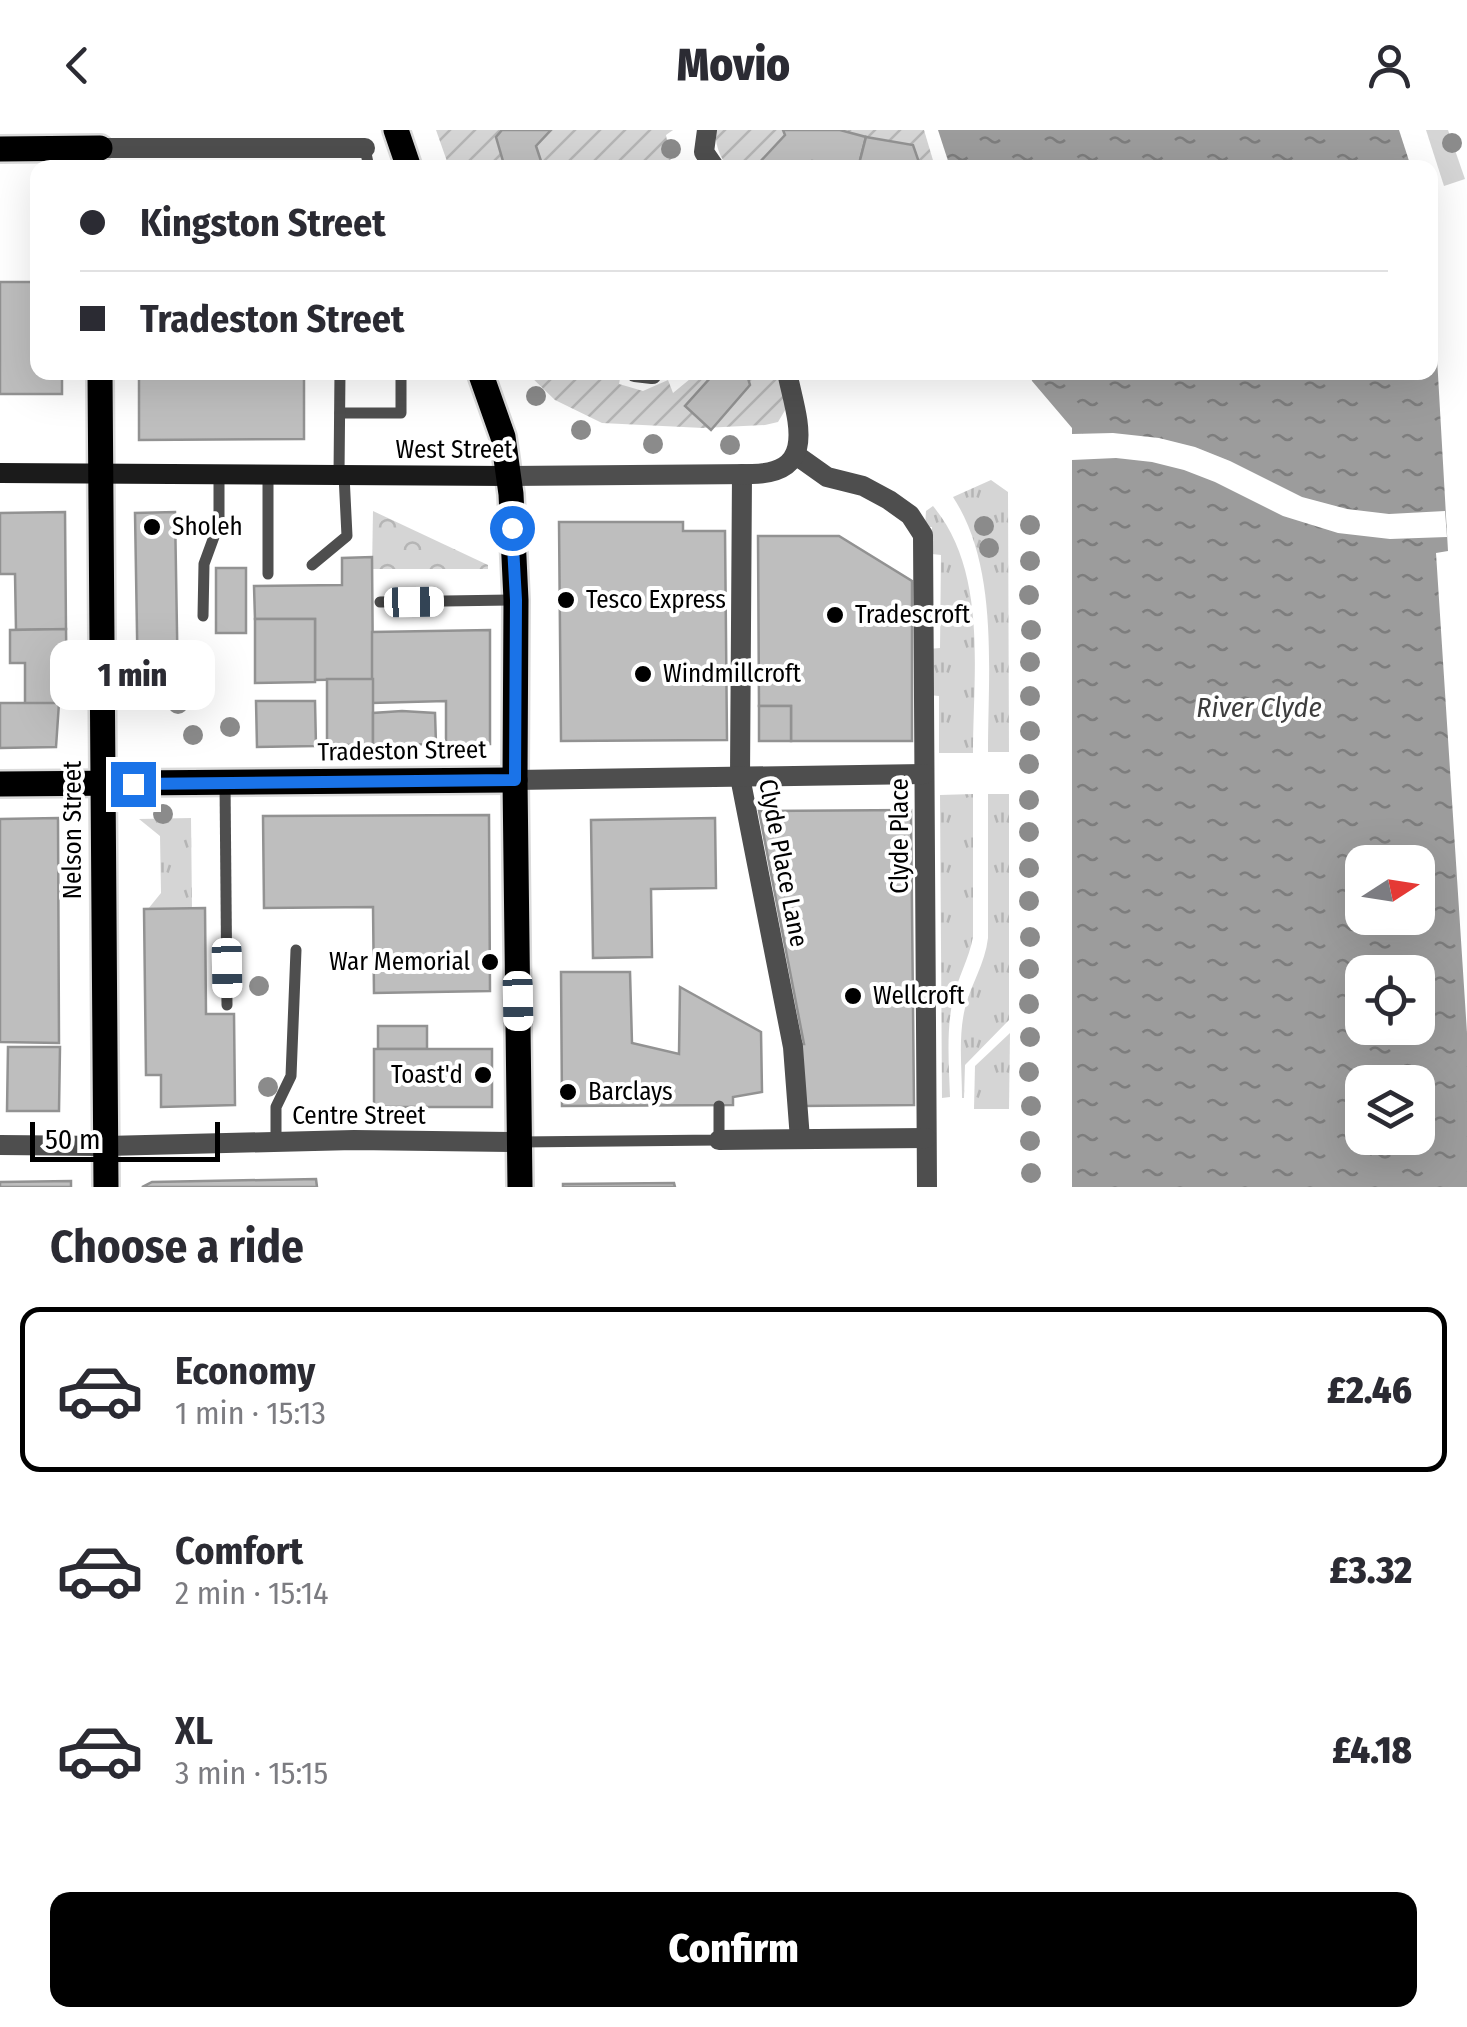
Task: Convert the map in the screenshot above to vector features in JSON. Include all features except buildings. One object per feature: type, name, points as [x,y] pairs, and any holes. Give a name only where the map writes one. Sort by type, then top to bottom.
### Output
[{"type":"main road","points":[[396,130],[406,160]]},
{"type":"main road","points":[[0,149],[100,148]]},
{"type":"main road","name":"Nelson Street","points":[[100,380],[106,1187]]},
{"type":"main road","points":[[483,380],[503,436],[516,600],[520,1187]]},
{"type":"main road","name":"Tradeston Street","points":[[0,784],[515,780]]},
{"type":"street","points":[[707,130],[704,152],[710,160]]},
{"type":"street","points":[[100,148],[367,158]]},
{"type":"street","points":[[789,380],[800,438],[796,455]]},
{"type":"street","name":"West Street","points":[[0,473],[742,474],[775,472],[796,455]]},
{"type":"street","name":"Clyde Place","points":[[796,455],[827,478],[863,486],[889,500],[910,514],[922,535],[927,1187]]},
{"type":"street","name":"Clyde Place Lane","points":[[742,474],[740,777],[794,1047],[800,1138]]},
{"type":"street","name":"Tradeston Street","points":[[515,780],[924,774]]},
{"type":"street","name":"Centre Street","points":[[719,1140],[926,1138]]},
{"type":"street","name":"Centre Street","points":[[0,1146],[519,1142]]},
{"type":"lane","points":[[312,564],[346,536],[340,380]]},
{"type":"lane","points":[[340,414],[401,414],[401,380]]},
{"type":"lane","points":[[204,616],[204,564],[219,523],[219,474]]},
{"type":"lane","points":[[268,474],[268,574]]},
{"type":"lane","points":[[380,602],[516,600]]},
{"type":"lane","points":[[225,782],[227,1005]]},
{"type":"lane","points":[[276,1142],[276,1107],[291,1076],[296,950]]},
{"type":"lane","points":[[719,1106],[719,1140]]},
{"type":"lane","name":"Centre Street","points":[[519,1142],[719,1140]]},
{"type":"green space","points":[[436,130],[673,130],[666,135],[671,160],[447,160]]},
{"type":"green space","points":[[716,130],[924,130],[933,160],[723,160]]},
{"type":"green space","points":[[1426,130],[1448,130],[1465,179],[1444,186]]},
{"type":"green space","points":[[534,380],[620,380],[619,384],[643,391],[668,380],[673,393],[689,380],[781,380],[787,407],[778,422],[703,428],[602,423],[555,400]]},
{"type":"green space","points":[[991,480],[1008,492],[1009,752],[988,752],[989,655],[984,587],[968,525],[953,497]]},
{"type":"green space","points":[[933,506],[951,532],[970,592],[975,657],[973,753],[939,753],[939,696],[929,695],[928,649],[940,648],[941,555],[932,554],[932,527],[925,527],[926,511]]},
{"type":"green space","points":[[373,511],[488,565],[488,569],[372,569]]},
{"type":"green space","points":[[973,794],[973,937],[953,999],[950,1097],[942,1098],[940,795]]},
{"type":"green space","points":[[988,794],[1009,794],[1009,1020],[965,1065],[962,1098],[963,1019],[988,938]]},
{"type":"green space","points":[[191,818],[192,909],[148,909],[161,893],[160,836],[139,819]]},
{"type":"green space","points":[[1010,1033],[1009,1109],[974,1109],[975,1066]]},
{"type":"water","points":[[938,130],[1399,130],[1409,160],[948,160]]},
{"type":"water","name":"River Clyde","points":[[1438,375],[1448,551],[1436,553],[1467,1033],[1467,1187],[1072,1187],[1072,428],[1032,380],[1438,380]]},
{"type":"pier","points":[[1113,433],[1195,447],[1302,497],[1347,509],[1389,514],[1445,511],[1447,537],[1390,539],[1338,533],[1283,516],[1184,470],[1116,458],[1072,460],[1072,434]]},
{"type":"place","name":"Sholeh","points":[[152,527]]},
{"type":"place","name":"Tesco Express","points":[[566,600]]},
{"type":"place","name":"Tradescroft","points":[[835,615]]},
{"type":"place","name":"Windmillcroft","points":[[643,674]]},
{"type":"place","name":"War Memorial","points":[[490,962]]},
{"type":"place","name":"Wellcroft","points":[[853,996]]},
{"type":"place","name":"Toast'd","points":[[483,1075]]},
{"type":"place","name":"Barclays","points":[[568,1092]]},
{"type":"route","points":[[133,784],[515,780],[516,600],[512,528]]}]
